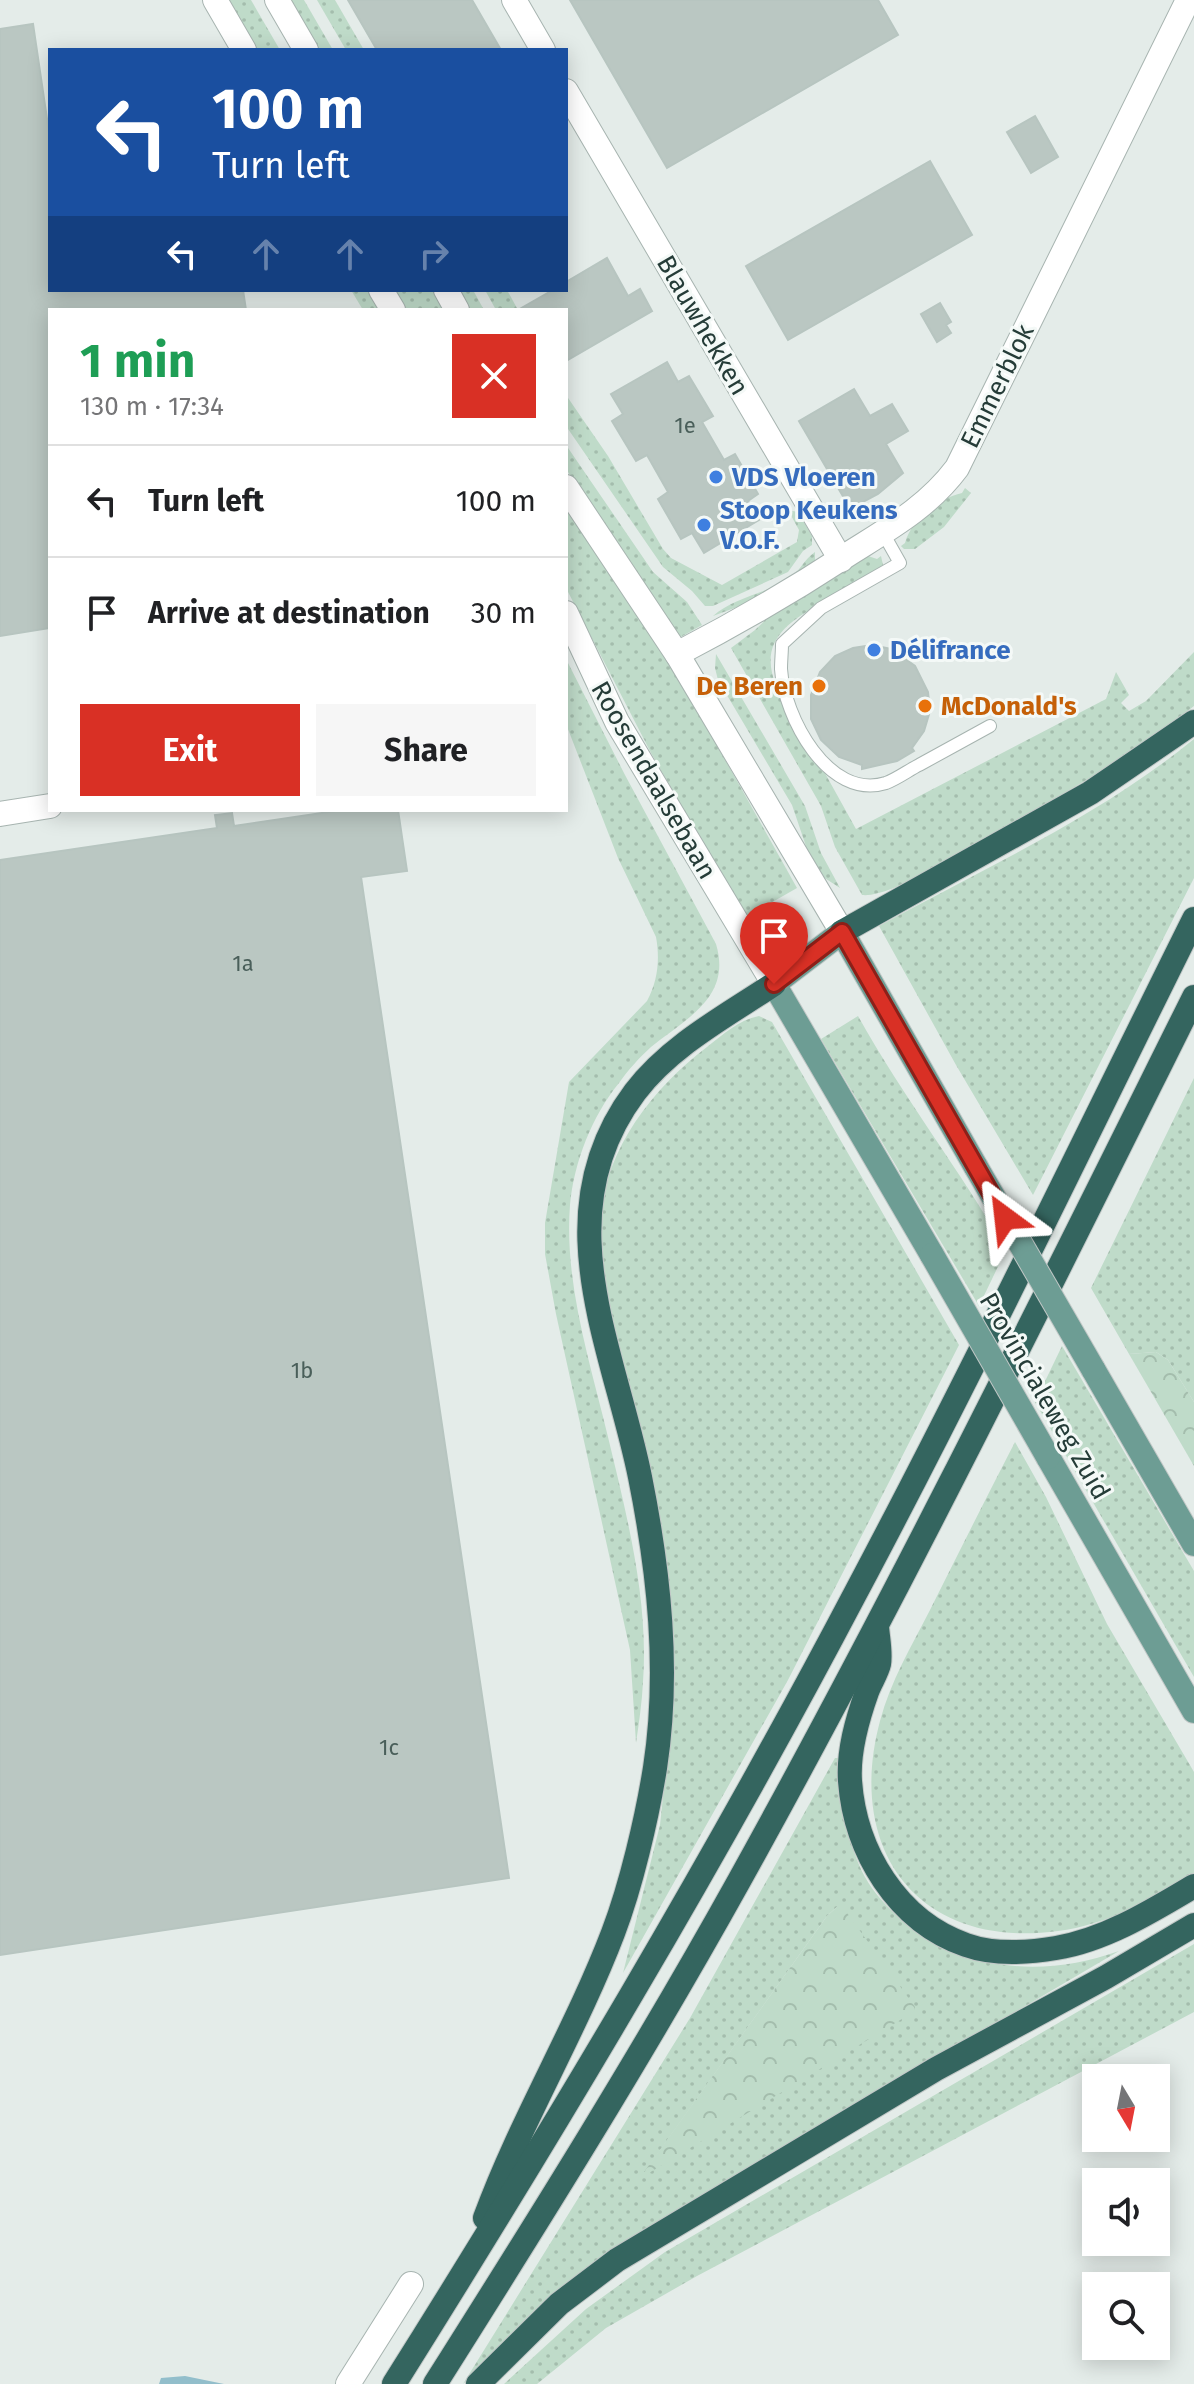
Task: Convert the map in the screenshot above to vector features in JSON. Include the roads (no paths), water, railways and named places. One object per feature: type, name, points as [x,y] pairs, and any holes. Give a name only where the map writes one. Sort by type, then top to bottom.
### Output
[{"type":"highway","points":[[842,932],[1090,793],[1194,722]]},
{"type":"highway","points":[[394,2384],[699,1880],[856,1594],[1194,919]]},
{"type":"highway","points":[[466,2269],[502,2172],[571,2030],[614,1930],[640,1840],[658,1744],[663,1672],[657,1583],[639,1476],[593,1294],[588,1238],[591,1200],[599,1164],[613,1129],[635,1092],[671,1054],[774,984]]},
{"type":"highway","points":[[435,2384],[560,2186],[738,1883],[877,1627],[1194,997]]},
{"type":"highway","points":[[877,1627],[879,1664],[867,1689],[853,1737],[850,1780],[857,1822],[868,1855],[905,1907],[936,1931],[967,1945],[1011,1953],[1059,1948],[1102,1934],[1145,1915],[1194,1886]]},
{"type":"highway","points":[[478,2384],[559,2304],[617,2260],[936,2069],[1106,1977],[1194,1925]]},
{"type":"main road","points":[[774,984],[842,932],[1194,1544]]},
{"type":"main road","name":"Provincialeweg Zuid","points":[[774,984],[1194,1711]]},
{"type":"street","points":[[215,0],[243,48]]},
{"type":"street","points":[[277,0],[305,48]]},
{"type":"street","points":[[514,0],[542,48]]},
{"type":"street","name":"Emmerblok","points":[[677,654],[790,592],[906,519],[925,504],[957,468],[1188,0]]},
{"type":"street","name":"Blauwhekken","points":[[568,94],[841,560]]},
{"type":"street","points":[[568,490],[677,654],[842,932]]},
{"type":"street","name":"Roosendaalsebaan","points":[[568,617],[617,722],[774,984]]},
{"type":"street","points":[[0,814],[48,806]]},
{"type":"street","points":[[348,2384],[411,2284]]},
{"type":"lane","points":[[883,533],[900,563],[821,608],[782,644],[781,669],[785,692],[802,733],[823,763],[838,775],[853,783],[885,783],[990,726]]},
{"type":"water","points":[[185,2376],[224,2384],[159,2384],[161,2378]]},
{"type":"place","name":"VDS Vloeren","points":[[716,477]]},
{"type":"place","name":"Stoop Keukens V.O.F.","points":[[704,525]]},
{"type":"place","name":"Délifrance","points":[[874,650]]},
{"type":"place","name":"De Beren","points":[[819,686]]},
{"type":"place","name":"McDonald's","points":[[925,706]]}]
